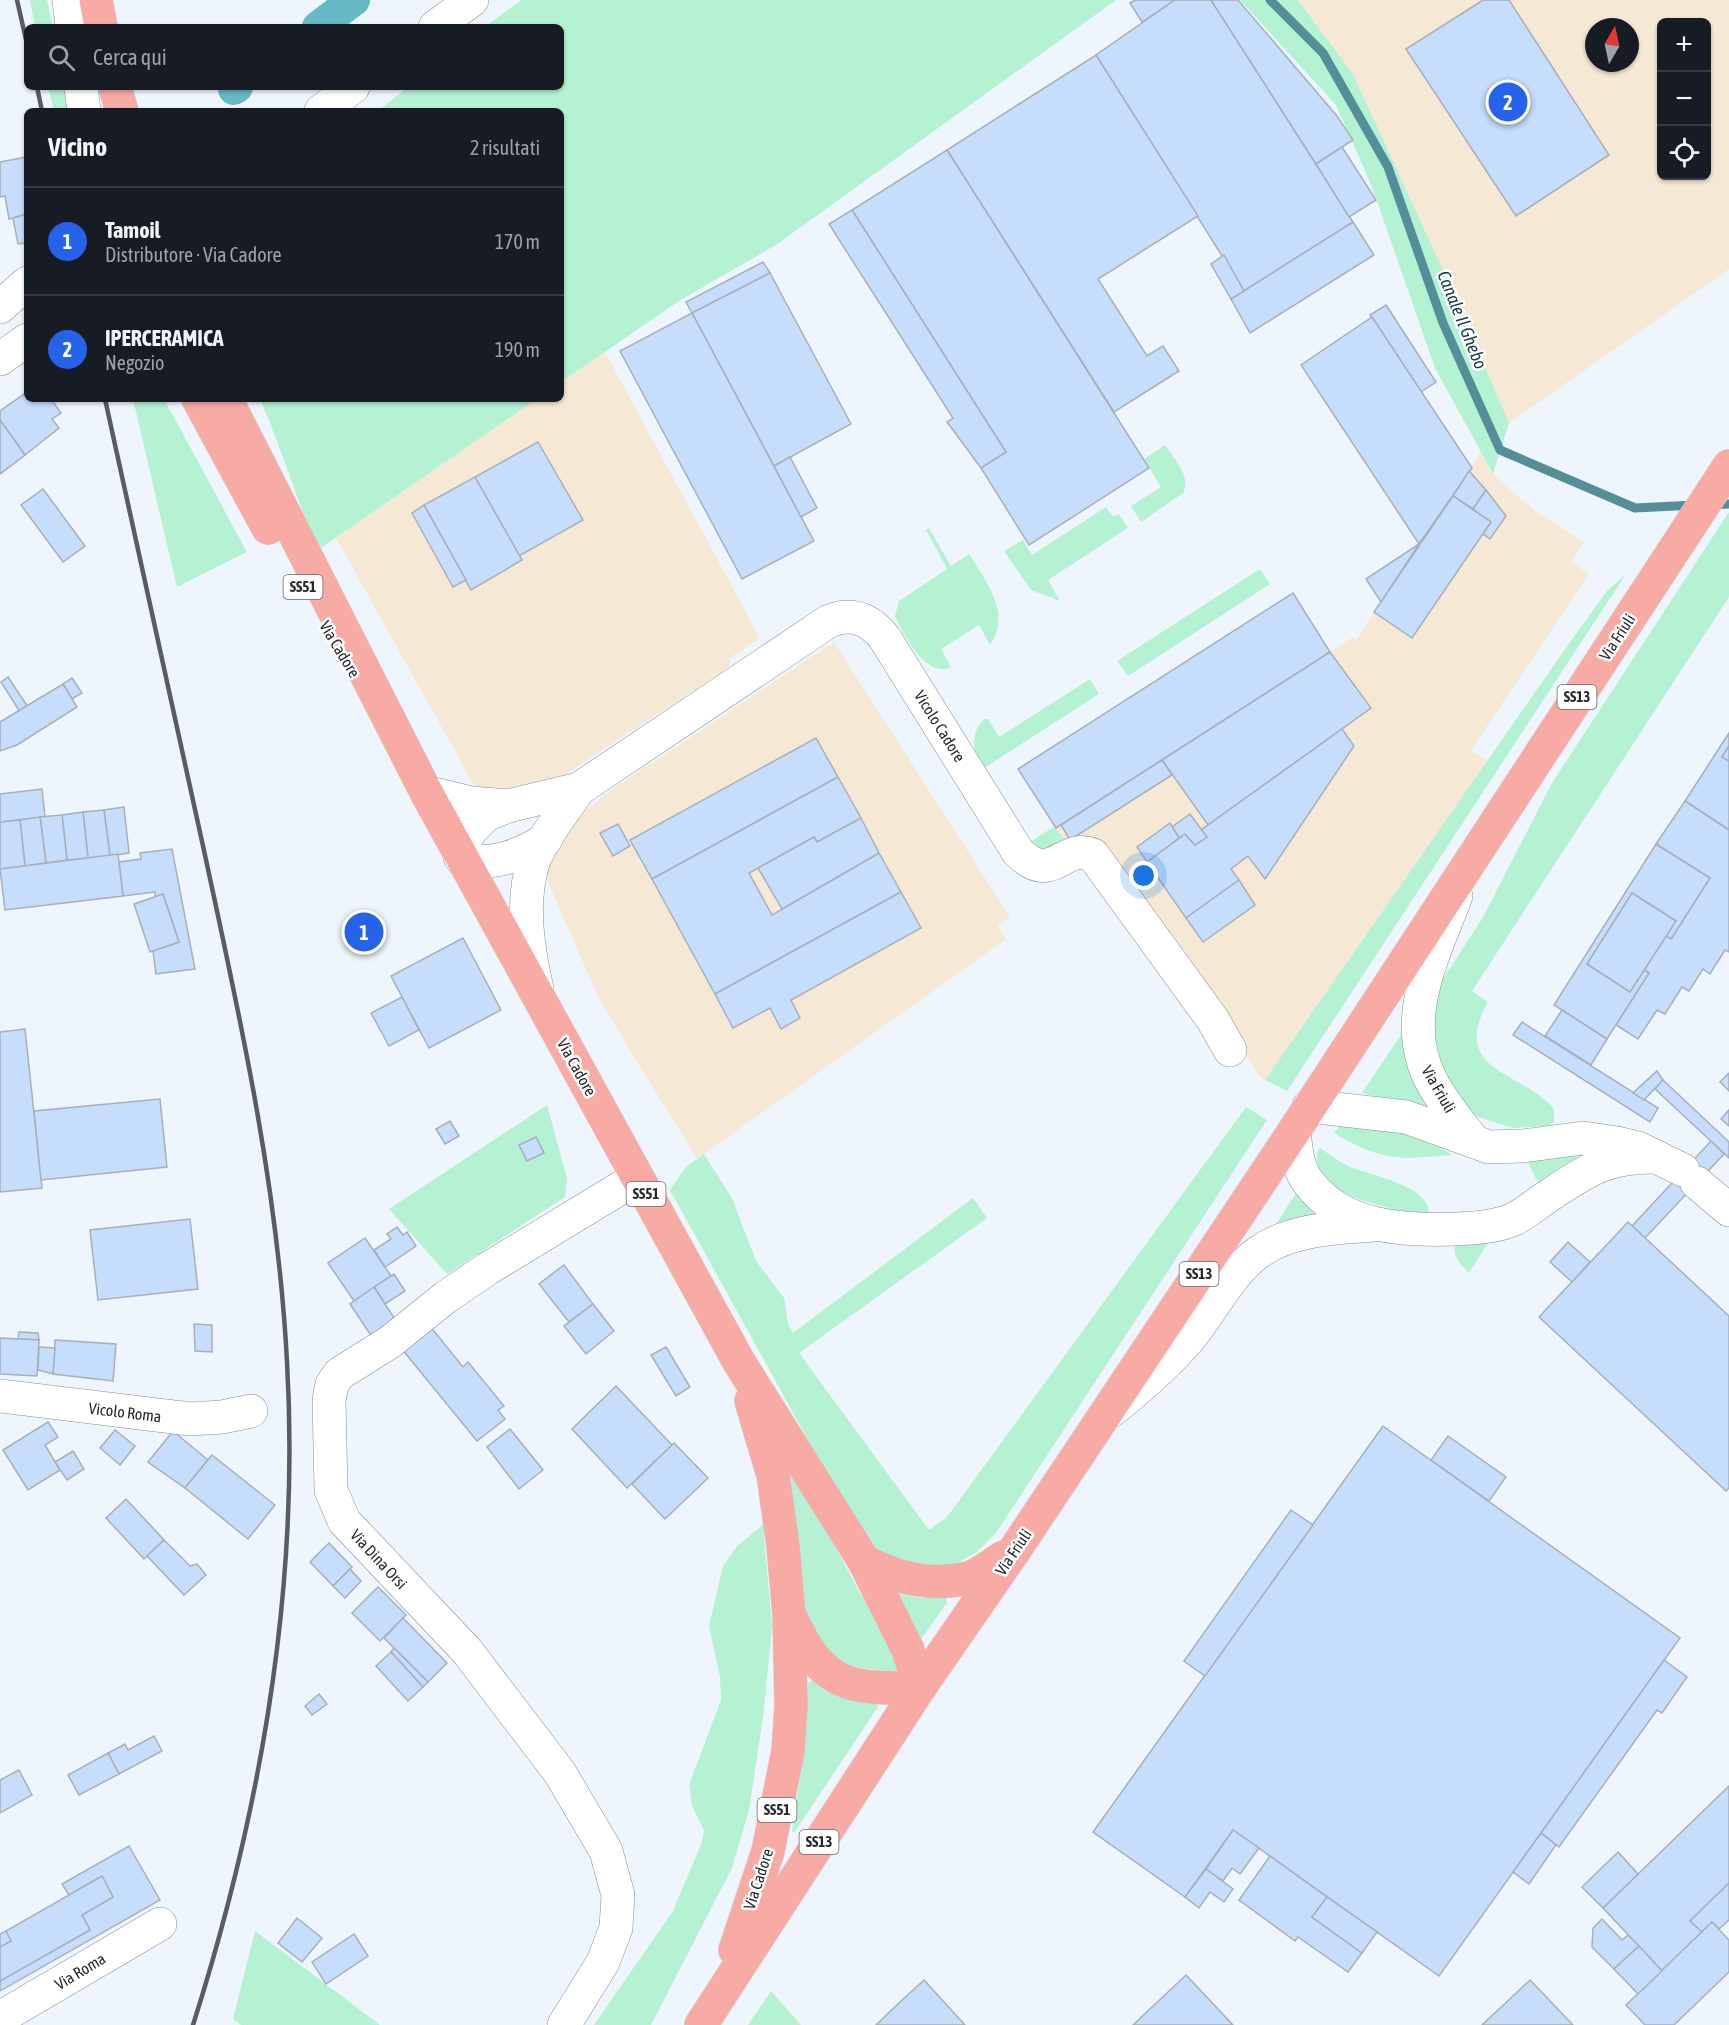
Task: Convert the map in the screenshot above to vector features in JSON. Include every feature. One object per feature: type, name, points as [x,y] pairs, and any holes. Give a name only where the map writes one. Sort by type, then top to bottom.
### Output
[{"type":"main road","points":[[77,0],[81,24]]},
{"type":"main road","points":[[96,0],[100,24]]},
{"type":"main road","points":[[95,90],[98,108]]},
{"type":"main road","points":[[118,90],[121,108]]},
{"type":"main road","name":"Via Cadore","points":[[200,402],[247,469],[740,1362],[864,1561],[908,1650],[920,1687]]},
{"type":"main road","name":"Via Cadore","points":[[227,402],[247,469]]},
{"type":"main road","name":"Via Friuli","points":[[920,1687],[1014,1551],[1301,1119],[1729,466]]},
{"type":"main road","name":"Via Cadore","points":[[719,1997],[768,1851],[783,1779],[791,1706],[789,1614],[773,1475],[740,1362]]},
{"type":"main road","points":[[864,1561],[910,1580],[940,1581],[970,1578],[1014,1551]]},
{"type":"main road","name":"Via Cadore","points":[[789,1614],[805,1648],[821,1667],[839,1681],[886,1688],[920,1687]]},
{"type":"main road","name":"Via Cadore","points":[[701,2025],[920,1687]]},
{"type":"street","points":[[69,0],[72,24]]},
{"type":"street","points":[[439,24],[472,0]]},
{"type":"street","points":[[81,90],[84,108]]},
{"type":"street","points":[[119,90],[131,108]]},
{"type":"street","points":[[324,108],[349,90]]},
{"type":"street","points":[[0,307],[24,286]]},
{"type":"street","points":[[0,359],[24,342]]},
{"type":"street","points":[[189,402],[247,469]]},
{"type":"street","points":[[237,402],[247,469]]},
{"type":"street","name":"Vicolo Cadore","points":[[546,839],[514,857],[495,861],[462,859],[463,844],[476,823],[486,815],[508,806],[579,789],[829,621],[842,616],[863,620],[874,626],[884,637],[1017,852],[1035,866],[1047,867],[1076,853],[1085,852],[1093,855],[1213,1020],[1230,1050]]},
{"type":"street","name":"Vicolo Cadore","points":[[420,782],[471,803],[508,806]]},
{"type":"street","name":"Vicolo Cadore","points":[[539,998],[531,958],[527,906],[535,860],[579,789]]},
{"type":"street","name":"Via Friuli","points":[[1466,869],[1422,987],[1416,1032],[1419,1050],[1433,1084],[1481,1145]]},
{"type":"street","name":"Via Friuli","points":[[1679,1170],[1631,1157],[1611,1160],[1596,1167],[1514,1220],[1465,1228],[1411,1230],[1378,1225],[1349,1214],[1325,1199],[1308,1182],[1299,1163],[1301,1119],[1406,1117],[1481,1145],[1523,1146],[1583,1138],[1638,1148],[1679,1170],[1729,1210]]},
{"type":"street","name":"Via Dina Orsi","points":[[564,2025],[603,1962],[616,1928],[618,1895],[606,1851],[560,1773],[467,1651],[344,1521],[331,1490],[329,1400],[332,1384],[339,1374],[390,1342],[446,1297],[487,1269],[637,1178]]},
{"type":"street","name":"Via Friuli","points":[[1104,1416],[1150,1380],[1188,1339],[1246,1263],[1260,1251],[1282,1240],[1322,1229],[1378,1225]]},
{"type":"street","name":"Vicolo Roma","points":[[0,1396],[190,1419],[222,1417],[251,1411]]},
{"type":"street","name":"Via Roma","points":[[0,2018],[160,1924]]},
{"type":"shaded area","points":[[1298,0],[1729,0],[1729,269],[1509,423],[1461,311],[1353,74]]},
{"type":"shaded area","points":[[605,352],[760,638],[731,657],[728,668],[560,778],[526,791],[489,789],[474,785],[336,538],[533,402],[564,402],[564,380]]},
{"type":"shaded area","points":[[1481,452],[1493,474],[1536,512],[1584,542],[1572,562],[1589,574],[1471,750],[1487,761],[1265,1080],[1257,1073],[1211,994],[1105,844],[1096,839],[1065,842],[1056,828],[1353,637],[1356,640]]},
{"type":"shaded area","points":[[834,642],[1010,917],[998,926],[1006,939],[697,1159],[600,1001],[544,873],[555,850],[577,817],[611,790]]},
{"type":"green space","points":[[30,0],[47,0],[52,24],[34,24]]},
{"type":"green space","points":[[521,0],[1116,0],[776,245],[679,301],[564,380],[564,108],[382,108],[404,90],[564,90],[564,24],[489,24]]},
{"type":"green space","points":[[1240,0],[1298,0],[1353,74],[1458,303],[1509,423],[1493,474],[1435,368],[1372,187],[1336,105]]},
{"type":"green space","points":[[49,90],[66,90],[69,108],[53,108]]},
{"type":"green space","points":[[134,402],[166,402],[247,552],[177,587]]},
{"type":"green space","points":[[261,402],[533,402],[318,550]]},
{"type":"green space","points":[[1165,445],[1184,474],[1185,487],[1183,493],[1141,522],[1131,506],[1161,487],[1144,459]]},
{"type":"green space","points":[[1106,507],[1113,517],[1119,514],[1128,528],[1048,580],[1060,601],[1031,590],[1004,551],[1023,540],[1032,555]]},
{"type":"green space","points":[[1729,512],[1729,597],[1472,991],[1488,1002],[1478,1025],[1477,1043],[1483,1057],[1494,1068],[1541,1096],[1554,1109],[1554,1122],[1548,1126],[1513,1128],[1478,1117],[1467,1108],[1440,1069],[1430,1023],[1441,982],[1482,919],[1552,783]]},
{"type":"green space","points":[[929,528],[951,566],[969,554],[989,586],[998,609],[999,621],[990,645],[979,625],[941,649],[951,667],[942,669],[933,667],[917,653],[895,616],[899,601],[947,569],[926,530]]},
{"type":"green space","points":[[1260,569],[1270,584],[1128,676],[1117,661]]},
{"type":"green space","points":[[1626,574],[1287,1091],[1265,1080],[1563,652],[1607,591]]},
{"type":"green space","points":[[1090,679],[1099,694],[981,770],[974,743],[976,730],[984,719],[988,719],[999,737]]},
{"type":"green space","points":[[1055,826],[1065,842],[1044,852],[1027,844]]},
{"type":"green space","points":[[1403,1032],[1437,1112],[1362,1093]]},
{"type":"green space","points":[[547,1105],[567,1178],[565,1197],[447,1274],[389,1209]]},
{"type":"green space","points":[[1246,1107],[1267,1120],[996,1533],[978,1551],[960,1562],[939,1570],[877,1552],[859,1532],[670,1190],[685,1168],[704,1154],[732,1198],[756,1261],[784,1298],[788,1324],[793,1333],[973,1198],[987,1218],[799,1353],[929,1530],[947,1517]]},
{"type":"green space","points":[[1342,1124],[1379,1125],[1433,1143],[1452,1155],[1404,1158],[1378,1154],[1334,1133]]},
{"type":"green space","points":[[1320,1148],[1348,1166],[1409,1188],[1427,1204],[1429,1214],[1386,1207],[1338,1189],[1326,1181],[1319,1171],[1317,1153]]},
{"type":"green space","points":[[1551,1156],[1575,1156],[1579,1159],[1538,1183],[1528,1162]]},
{"type":"green space","points":[[1298,1190],[1329,1214],[1273,1229]]},
{"type":"green space","points":[[1488,1243],[1469,1273],[1456,1257],[1455,1246]]},
{"type":"green space","points":[[784,1452],[860,1593],[888,1636],[898,1670],[895,1673],[840,1665],[805,1622]]},
{"type":"green space","points":[[763,1525],[772,1626],[764,1710],[749,1810],[732,1868],[651,2025],[594,2025],[673,1911],[702,1842],[704,1830],[692,1806],[689,1785],[721,1700],[720,1677],[709,1626],[723,1566],[737,1546]]},
{"type":"green space","points":[[896,1593],[920,1598],[946,1598],[947,1603],[921,1639],[918,1638]]},
{"type":"green space","points":[[813,1679],[876,1702],[878,1707],[794,1833],[792,1831],[802,1765],[808,1683]]},
{"type":"green space","points":[[255,1931],[380,2025],[241,2025],[233,2019]]},
{"type":"green space","points":[[771,1991],[801,2025],[748,2025]]},
{"type":"building","points":[[1135,0],[1175,0],[1142,22],[1130,3]]},
{"type":"building","points":[[1175,0],[1211,0],[1353,222],[1244,291],[1096,55]]},
{"type":"building","points":[[1211,0],[1238,0],[1337,116],[1353,140],[1316,164]]},
{"type":"building","points":[[1483,0],[1509,0],[1609,155],[1516,216],[1406,49]]},
{"type":"building","points":[[1096,55],[1198,216],[1098,279],[1147,356],[1163,346],[1179,371],[1114,412],[947,150]]},
{"type":"building","points":[[1342,147],[1376,200],[1349,217],[1316,164]]},
{"type":"building","points":[[947,150],[1149,468],[1029,545],[981,468],[1006,452],[852,210]]},
{"type":"building","points":[[24,157],[24,215],[9,219],[5,196],[0,197],[0,162]]},
{"type":"building","points":[[852,210],[1006,452],[981,468],[947,422],[953,418],[829,224]]},
{"type":"building","points":[[24,215],[24,243],[18,244],[13,218]]},
{"type":"building","points":[[1353,222],[1374,255],[1250,333],[1231,299]]},
{"type":"building","points":[[1224,255],[1244,291],[1231,299],[1211,264]]},
{"type":"building","points":[[763,262],[770,273],[692,313],[686,302]]},
{"type":"building","points":[[770,273],[851,424],[774,466],[692,313]]},
{"type":"building","points":[[1386,305],[1436,382],[1421,392],[1370,315]]},
{"type":"building","points":[[692,313],[814,541],[742,579],[620,351]]},
{"type":"building","points":[[1372,317],[1472,468],[1419,544],[1301,365]]},
{"type":"building","points":[[24,394],[24,402],[53,402],[61,413],[52,419],[59,428],[25,455],[0,420],[0,411]]},
{"type":"building","points":[[0,420],[25,455],[0,474]]},
{"type":"building","points":[[538,442],[583,520],[519,556],[475,477]]},
{"type":"building","points":[[790,457],[817,508],[801,517],[774,466]]},
{"type":"building","points":[[1469,471],[1486,490],[1473,509],[1453,496]]},
{"type":"building","points":[[475,477],[522,560],[471,590],[424,505]]},
{"type":"building","points":[[43,489],[85,546],[63,562],[21,505]]},
{"type":"building","points":[[1486,490],[1506,516],[1490,539],[1483,534],[1491,522],[1473,509]]},
{"type":"building","points":[[1453,496],[1491,522],[1412,638],[1374,612]]},
{"type":"building","points":[[424,505],[466,580],[453,587],[412,513]]},
{"type":"building","points":[[1419,544],[1381,602],[1366,579]]},
{"type":"building","points":[[1293,593],[1330,652],[1056,828],[1018,769]]},
{"type":"building","points":[[1330,652],[1371,708],[1208,825],[1162,760]]},
{"type":"building","points":[[8,677],[28,707],[20,712],[1,682]]},
{"type":"building","points":[[72,678],[82,693],[72,699],[63,684]]},
{"type":"building","points":[[63,684],[77,707],[17,745],[0,751],[0,722]]},
{"type":"building","points":[[1342,729],[1354,746],[1265,879],[1248,856],[1231,869],[1239,880],[1186,918],[1147,862],[1185,834],[1195,845],[1207,837],[1201,830]]},
{"type":"building","points":[[1729,733],[1729,746],[1722,757],[1729,761],[1729,830],[1685,801]]},
{"type":"building","points":[[816,738],[838,777],[652,879],[630,840]]},
{"type":"building","points":[[1729,746],[1729,761],[1722,757]]},
{"type":"building","points":[[1162,760],[1172,775],[1070,840],[1061,825]]},
{"type":"building","points":[[838,777],[861,818],[817,842],[814,837],[749,873],[772,915],[879,853],[901,892],[715,994],[652,879]]},
{"type":"building","points":[[42,789],[45,817],[0,822],[0,794]]},
{"type":"building","points":[[1685,801],[1729,830],[1729,952],[1725,950],[1710,974],[1703,969],[1689,991],[1682,987],[1665,1014],[1657,1010],[1638,1039],[1616,1025],[1649,973],[1644,970],[1666,936],[1671,939],[1710,878],[1656,844]]},
{"type":"building","points":[[124,807],[129,853],[110,856],[104,810]]},
{"type":"building","points":[[104,810],[110,856],[88,858],[83,812]]},
{"type":"building","points":[[83,812],[88,858],[67,860],[62,815]]},
{"type":"building","points":[[1190,814],[1207,837],[1195,845],[1185,834],[1179,838],[1172,827]]},
{"type":"building","points":[[62,815],[67,860],[46,863],[40,817]]},
{"type":"building","points":[[40,817],[46,863],[25,866],[20,820]]},
{"type":"building","points":[[861,818],[879,853],[782,909],[758,868],[814,837],[817,842]]},
{"type":"building","points":[[20,820],[25,866],[0,869],[0,822]]},
{"type":"building","points":[[1170,823],[1179,838],[1147,862],[1137,847]]},
{"type":"building","points":[[618,824],[630,846],[613,856],[600,833]]},
{"type":"building","points":[[1656,844],[1710,878],[1671,939],[1666,936],[1676,921],[1632,893],[1587,964],[1630,992],[1644,970],[1649,973],[1607,1039],[1554,1005]]},
{"type":"building","points":[[172,849],[195,969],[156,974],[153,951],[179,942],[163,894],[155,897],[155,892],[123,896],[119,862],[141,859],[140,853]]},
{"type":"building","points":[[118,854],[123,896],[5,910],[0,869]]},
{"type":"building","points":[[1239,880],[1255,905],[1203,942],[1186,918]]},
{"type":"building","points":[[901,892],[921,928],[791,1000],[800,1018],[781,1029],[770,1008],[733,1028],[715,994]]},
{"type":"building","points":[[1632,893],[1676,921],[1630,992],[1587,964]]},
{"type":"building","points":[[163,894],[179,942],[150,952],[134,904]]},
{"type":"building","points":[[463,938],[501,1010],[429,1048],[391,976]]},
{"type":"building","points":[[402,997],[419,1030],[389,1046],[371,1013]]},
{"type":"building","points":[[1562,1010],[1607,1039],[1591,1065],[1545,1036]]},
{"type":"building","points":[[1522,1022],[1658,1108],[1650,1122],[1513,1035]]},
{"type":"building","points":[[25,1029],[42,1188],[0,1192],[0,1032]]},
{"type":"building","points":[[1657,1071],[1663,1080],[1644,1100],[1633,1093]]},
{"type":"building","points":[[1729,1073],[1729,1091],[1720,1082]]},
{"type":"building","points":[[1663,1080],[1729,1142],[1729,1158],[1655,1089]]},
{"type":"building","points":[[160,1099],[167,1167],[41,1180],[34,1111]]},
{"type":"building","points":[[1729,1110],[1729,1126],[1721,1119]]},
{"type":"building","points":[[450,1121],[459,1136],[445,1144],[436,1129]]},
{"type":"building","points":[[536,1137],[544,1153],[527,1161],[519,1145]]},
{"type":"building","points":[[1711,1141],[1724,1154],[1645,1238],[1632,1226]]},
{"type":"building","points":[[190,1219],[198,1289],[98,1300],[90,1230]]},
{"type":"building","points":[[1628,1222],[1729,1316],[1729,1488],[1726,1491],[1539,1317]]},
{"type":"building","points":[[397,1227],[403,1235],[407,1232],[416,1246],[385,1267],[374,1250],[391,1239],[387,1234]]},
{"type":"building","points":[[365,1238],[391,1276],[354,1301],[328,1263]]},
{"type":"building","points":[[1568,1242],[1590,1262],[1572,1282],[1550,1262]]},
{"type":"building","points":[[564,1265],[593,1304],[569,1322],[539,1284]]},
{"type":"building","points":[[394,1274],[405,1291],[385,1304],[374,1287]]},
{"type":"building","points":[[374,1287],[398,1324],[374,1340],[350,1304]]},
{"type":"building","points":[[593,1304],[614,1331],[586,1354],[564,1326]]},
{"type":"building","points":[[194,1324],[212,1325],[212,1352],[195,1351]]},
{"type":"building","points":[[429,1325],[463,1367],[468,1362],[504,1406],[498,1410],[505,1419],[477,1441],[401,1348]]},
{"type":"building","points":[[19,1332],[38,1333],[39,1340],[18,1339]]},
{"type":"building","points":[[0,1338],[39,1340],[37,1376],[0,1374]]},
{"type":"building","points":[[55,1340],[116,1344],[113,1381],[53,1374]]},
{"type":"building","points":[[39,1347],[55,1348],[53,1374],[38,1370]]},
{"type":"building","points":[[666,1347],[690,1387],[676,1396],[651,1355]]},
{"type":"building","points":[[616,1386],[672,1445],[627,1488],[572,1429]]},
{"type":"building","points":[[48,1422],[58,1437],[45,1445],[60,1470],[28,1490],[3,1450]]},
{"type":"building","points":[[1383,1426],[1680,1638],[1439,1976],[1233,1830],[1185,1897],[1093,1832]]},
{"type":"building","points":[[510,1429],[543,1470],[519,1489],[487,1447]]},
{"type":"building","points":[[115,1430],[135,1446],[120,1465],[100,1448]]},
{"type":"building","points":[[173,1431],[208,1460],[185,1488],[148,1462]]},
{"type":"building","points":[[1448,1436],[1506,1477],[1489,1501],[1431,1460]]},
{"type":"building","points":[[674,1443],[708,1478],[665,1519],[632,1484]]},
{"type":"building","points":[[73,1451],[84,1469],[67,1480],[55,1462]]},
{"type":"building","points":[[212,1455],[275,1505],[248,1539],[185,1488]]},
{"type":"building","points":[[126,1499],[164,1540],[144,1559],[106,1518]]},
{"type":"building","points":[[1291,1510],[1313,1525],[1205,1676],[1184,1661]]},
{"type":"building","points":[[164,1540],[190,1566],[197,1564],[206,1575],[184,1595],[147,1556]]},
{"type":"building","points":[[329,1543],[352,1567],[333,1586],[310,1562]]},
{"type":"building","points":[[350,1569],[361,1581],[345,1598],[333,1586]]},
{"type":"building","points":[[378,1587],[406,1615],[380,1641],[352,1613]]},
{"type":"building","points":[[403,1618],[447,1663],[428,1682],[384,1638]]},
{"type":"building","points":[[394,1648],[428,1682],[423,1687],[391,1652]]},
{"type":"building","points":[[391,1652],[423,1687],[408,1701],[376,1666]]},
{"type":"building","points":[[1664,1660],[1687,1677],[1662,1713],[1657,1710],[1559,1847],[1541,1833]]},
{"type":"building","points":[[319,1694],[327,1704],[312,1715],[305,1706]]},
{"type":"building","points":[[154,1736],[162,1751],[119,1774],[108,1753],[125,1744],[128,1750]]},
{"type":"building","points":[[108,1753],[119,1774],[79,1795],[68,1775]]},
{"type":"building","points":[[19,1770],[32,1795],[0,1813],[0,1780]]},
{"type":"building","points":[[1729,1786],[1729,1883],[1690,1921],[1702,1932],[1662,1971],[1603,1908]]},
{"type":"building","points":[[1233,1830],[1259,1848],[1240,1874],[1232,1868],[1223,1881],[1206,1869]]},
{"type":"building","points":[[1541,1833],[1556,1845],[1529,1884],[1513,1872]]},
{"type":"building","points":[[129,1846],[160,1900],[0,1991],[0,1981],[90,1930],[82,1915],[113,1897],[102,1876],[69,1895],[62,1884]]},
{"type":"building","points":[[1618,1852],[1638,1874],[1603,1908],[1582,1887]]},
{"type":"building","points":[[1270,1856],[1327,1897],[1312,1917],[1362,1953],[1348,1972],[1298,1937],[1295,1941],[1239,1900]]},
{"type":"building","points":[[1206,1869],[1233,1889],[1224,1902],[1210,1892],[1199,1908],[1185,1897]]},
{"type":"building","points":[[102,1876],[113,1897],[82,1915],[90,1930],[0,1981],[0,1947],[11,1941],[6,1931]]},
{"type":"building","points":[[1729,1883],[1729,1920],[1719,1929],[1712,1922],[1702,1932],[1690,1921]]},
{"type":"building","points":[[1327,1897],[1377,1932],[1362,1953],[1312,1917]]},
{"type":"building","points":[[297,1918],[322,1938],[302,1962],[278,1943]]},
{"type":"building","points":[[1602,1919],[1622,1940],[1628,1935],[1639,1946],[1614,1969],[1592,1947],[1593,1928]]},
{"type":"building","points":[[1712,1922],[1729,1940],[1729,1972],[1674,2025],[1645,2025],[1626,2005]]},
{"type":"building","points":[[6,1931],[11,1941],[0,1947],[0,1934]]},
{"type":"building","points":[[354,1934],[368,1956],[326,1984],[312,1962]]},
{"type":"building","points":[[1639,1946],[1662,1971],[1638,1994],[1614,1969]]},
{"type":"building","points":[[1186,1975],[1233,2025],[1133,2025]]},
{"type":"building","points":[[924,1980],[965,2025],[876,2025],[900,2002]]},
{"type":"building","points":[[1530,1980],[1573,2025],[1482,2025]]},
{"type":"waterway","points":[[322,24],[354,0]]},
{"type":"waterway","name":"Canale Il Ghebo","points":[[1270,0],[1323,53],[1388,167],[1443,323],[1500,450],[1635,508],[1695,505]]},
{"type":"waterway","name":"Canale Il Ghebo","points":[[1711,505],[1729,504]]},
{"type":"railway","points":[[17,0],[24,31]]},
{"type":"railway","points":[[38,90],[41,108]]},
{"type":"railway","points":[[106,402],[203,846],[256,1102],[275,1232],[287,1362],[289,1446],[287,1530],[281,1614],[270,1698],[256,1781],[238,1863],[193,2025]]},
{"type":"place","name":"IPERCERAMICA","points":[[1508,102]]},
{"type":"place","name":"Tamoil","points":[[364,932]]}]
